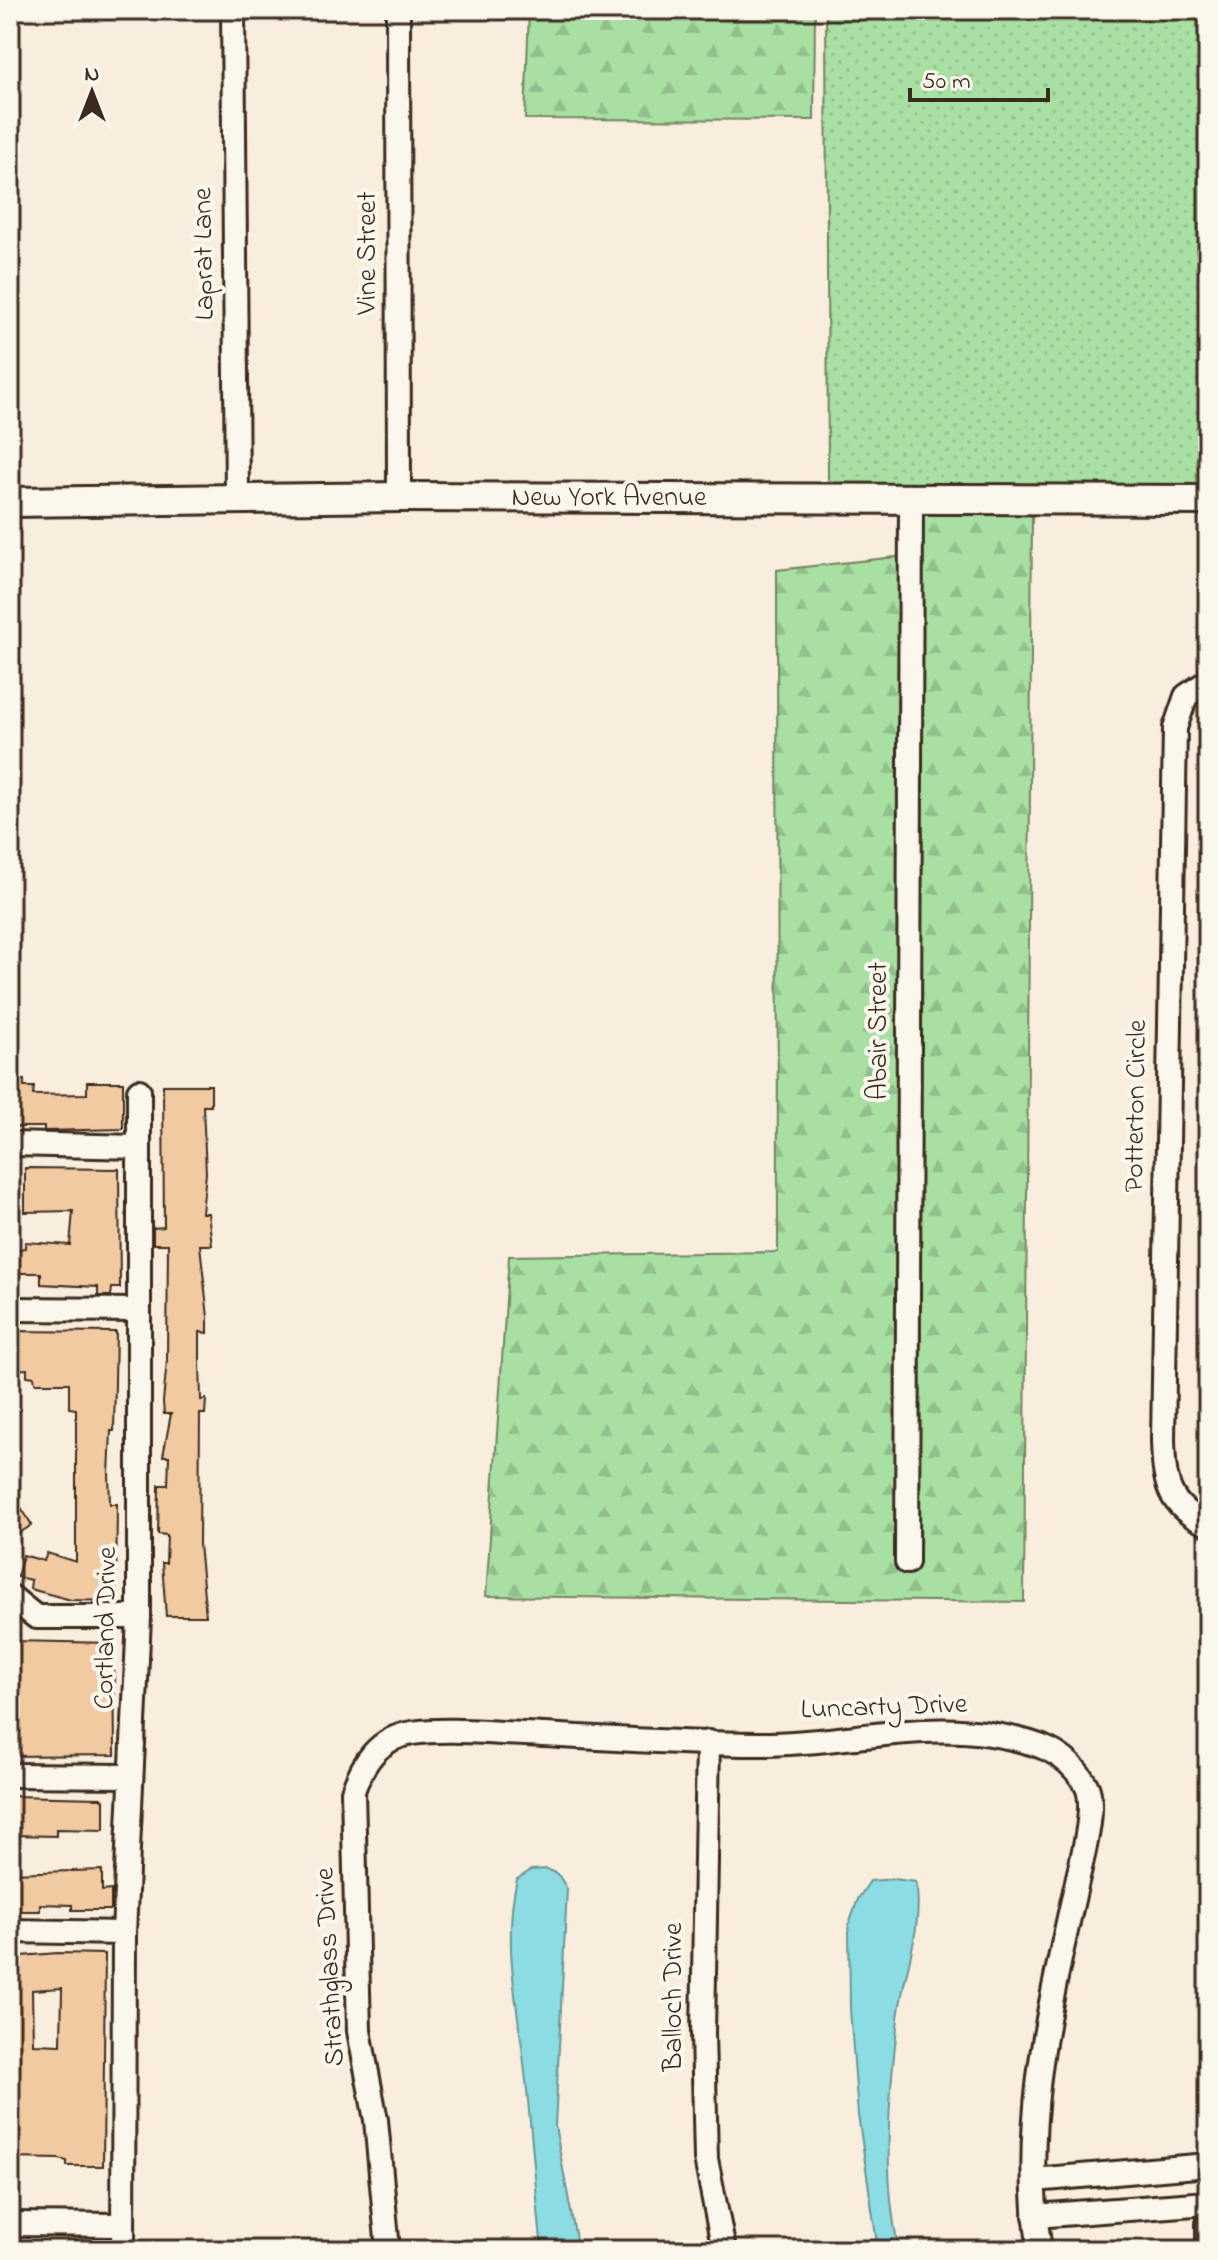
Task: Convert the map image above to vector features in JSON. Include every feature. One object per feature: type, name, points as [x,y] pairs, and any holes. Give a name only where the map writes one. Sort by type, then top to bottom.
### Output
[{"type":"street","name":"Laprat Lane","points":[[233,10],[237,498]]},
{"type":"street","name":"Vine Street","points":[[398,10],[399,497]]},
{"type":"street","name":"New York Avenue","points":[[10,502],[399,497],[1208,500]]},
{"type":"street","name":"Abair Street","points":[[907,1562],[911,501]]},
{"type":"street","name":"Potterton Circle","points":[[1208,681],[1186,696],[1175,728],[1163,1439],[1164,1476],[1172,1496],[1188,1516],[1208,1524]]},
{"type":"street","name":"Cortland Drive","points":[[123,2250],[124,1933],[130,1776],[135,1759],[139,1617],[139,1091]]},
{"type":"street","points":[[10,1144],[139,1147]]},
{"type":"street","points":[[10,1309],[138,1310]]},
{"type":"street","points":[[10,1596],[36,1617],[139,1617]]},
{"type":"street","name":"Luncarty Drive","points":[[389,1741],[411,1733],[496,1733],[760,1744],[934,1732],[995,1735],[1047,1748],[1073,1764],[1089,1790],[1089,1822],[1042,2040],[1032,2146],[1040,2250]]},
{"type":"street","name":"Strathglass Drive","points":[[388,2250],[376,2120],[359,2031],[353,1791],[361,1767],[389,1741]]},
{"type":"street","name":"Balloch Drive","points":[[708,1742],[703,2033],[706,2159],[724,2250]]},
{"type":"street","points":[[10,1775],[130,1776]]},
{"type":"street","points":[[10,1931],[124,1933]]},
{"type":"street","points":[[1034,2180],[1208,2165]]},
{"type":"street","points":[[1131,2172],[1134,2208]]},
{"type":"street","points":[[1035,2216],[1208,2203]]},
{"type":"street","points":[[10,2224],[123,2225]]},
{"type":"street","points":[[1208,2224],[1208,2250]]},
{"type":"green space","points":[[529,10],[815,10],[814,120],[525,119]]},
{"type":"green space","points":[[826,10],[1208,10],[1208,489],[828,489]]},
{"type":"green space","points":[[903,511],[1036,511],[1032,515],[1024,1602],[486,1596],[509,1256],[778,1252],[777,570],[905,556]]},
{"type":"water","points":[[547,1869],[558,1874],[567,1889],[555,2126],[578,2250],[542,2250],[512,1967],[511,1923],[517,1879],[531,1870]]},
{"type":"water","points":[[894,1879],[916,1882],[918,1899],[915,1933],[898,2019],[890,2105],[890,2194],[899,2250],[878,2250],[858,2115],[850,2009],[849,1925],[858,1899],[870,1881]]},
{"type":"building","points":[[10,1080],[24,1080],[24,1087],[34,1087],[33,1095],[87,1094],[87,1082],[123,1082],[123,1129],[44,1131],[44,1127],[10,1127]]},
{"type":"building","points":[[163,1085],[211,1085],[211,1106],[203,1106],[206,1173],[202,1213],[208,1213],[212,1245],[200,1245],[208,1317],[208,1333],[200,1332],[201,1400],[206,1399],[205,1414],[200,1414],[199,1544],[206,1616],[166,1616],[162,1563],[166,1563],[167,1535],[158,1534],[159,1485],[168,1485],[169,1456],[163,1456],[171,1414],[164,1414],[163,1402],[167,1360],[168,1244],[153,1244],[153,1228],[164,1227]]},
{"type":"building","points":[[25,1168],[119,1169],[120,1288],[112,1288],[111,1296],[98,1296],[98,1287],[41,1284],[41,1273],[17,1273],[19,1249],[25,1248],[25,1242],[70,1245],[73,1211],[25,1212]]},
{"type":"building","points":[[10,1331],[116,1332],[114,1431],[111,1431],[109,1474],[110,1504],[117,1504],[116,1601],[71,1600],[30,1589],[31,1580],[17,1577],[23,1555],[44,1561],[47,1553],[76,1562],[76,1409],[69,1408],[69,1383],[35,1383],[34,1377],[27,1376],[27,1369],[10,1370]]},
{"type":"building","points":[[10,1490],[32,1525],[10,1539]]},
{"type":"building","points":[[10,1641],[114,1643],[115,1755],[10,1756]]},
{"type":"building","points":[[10,1796],[101,1798],[104,1800],[104,1830],[56,1829],[56,1836],[10,1835]]},
{"type":"building","points":[[102,1870],[102,1891],[111,1890],[111,1910],[72,1910],[72,1905],[40,1904],[40,1911],[10,1911],[10,1873]]},
{"type":"building","points":[[57,1953],[105,1954],[103,2166],[67,2166],[67,2161],[59,2159],[10,2158],[10,1957]],"holes":[[[62,1988],[61,2045],[33,2044],[32,1990]]]}]
